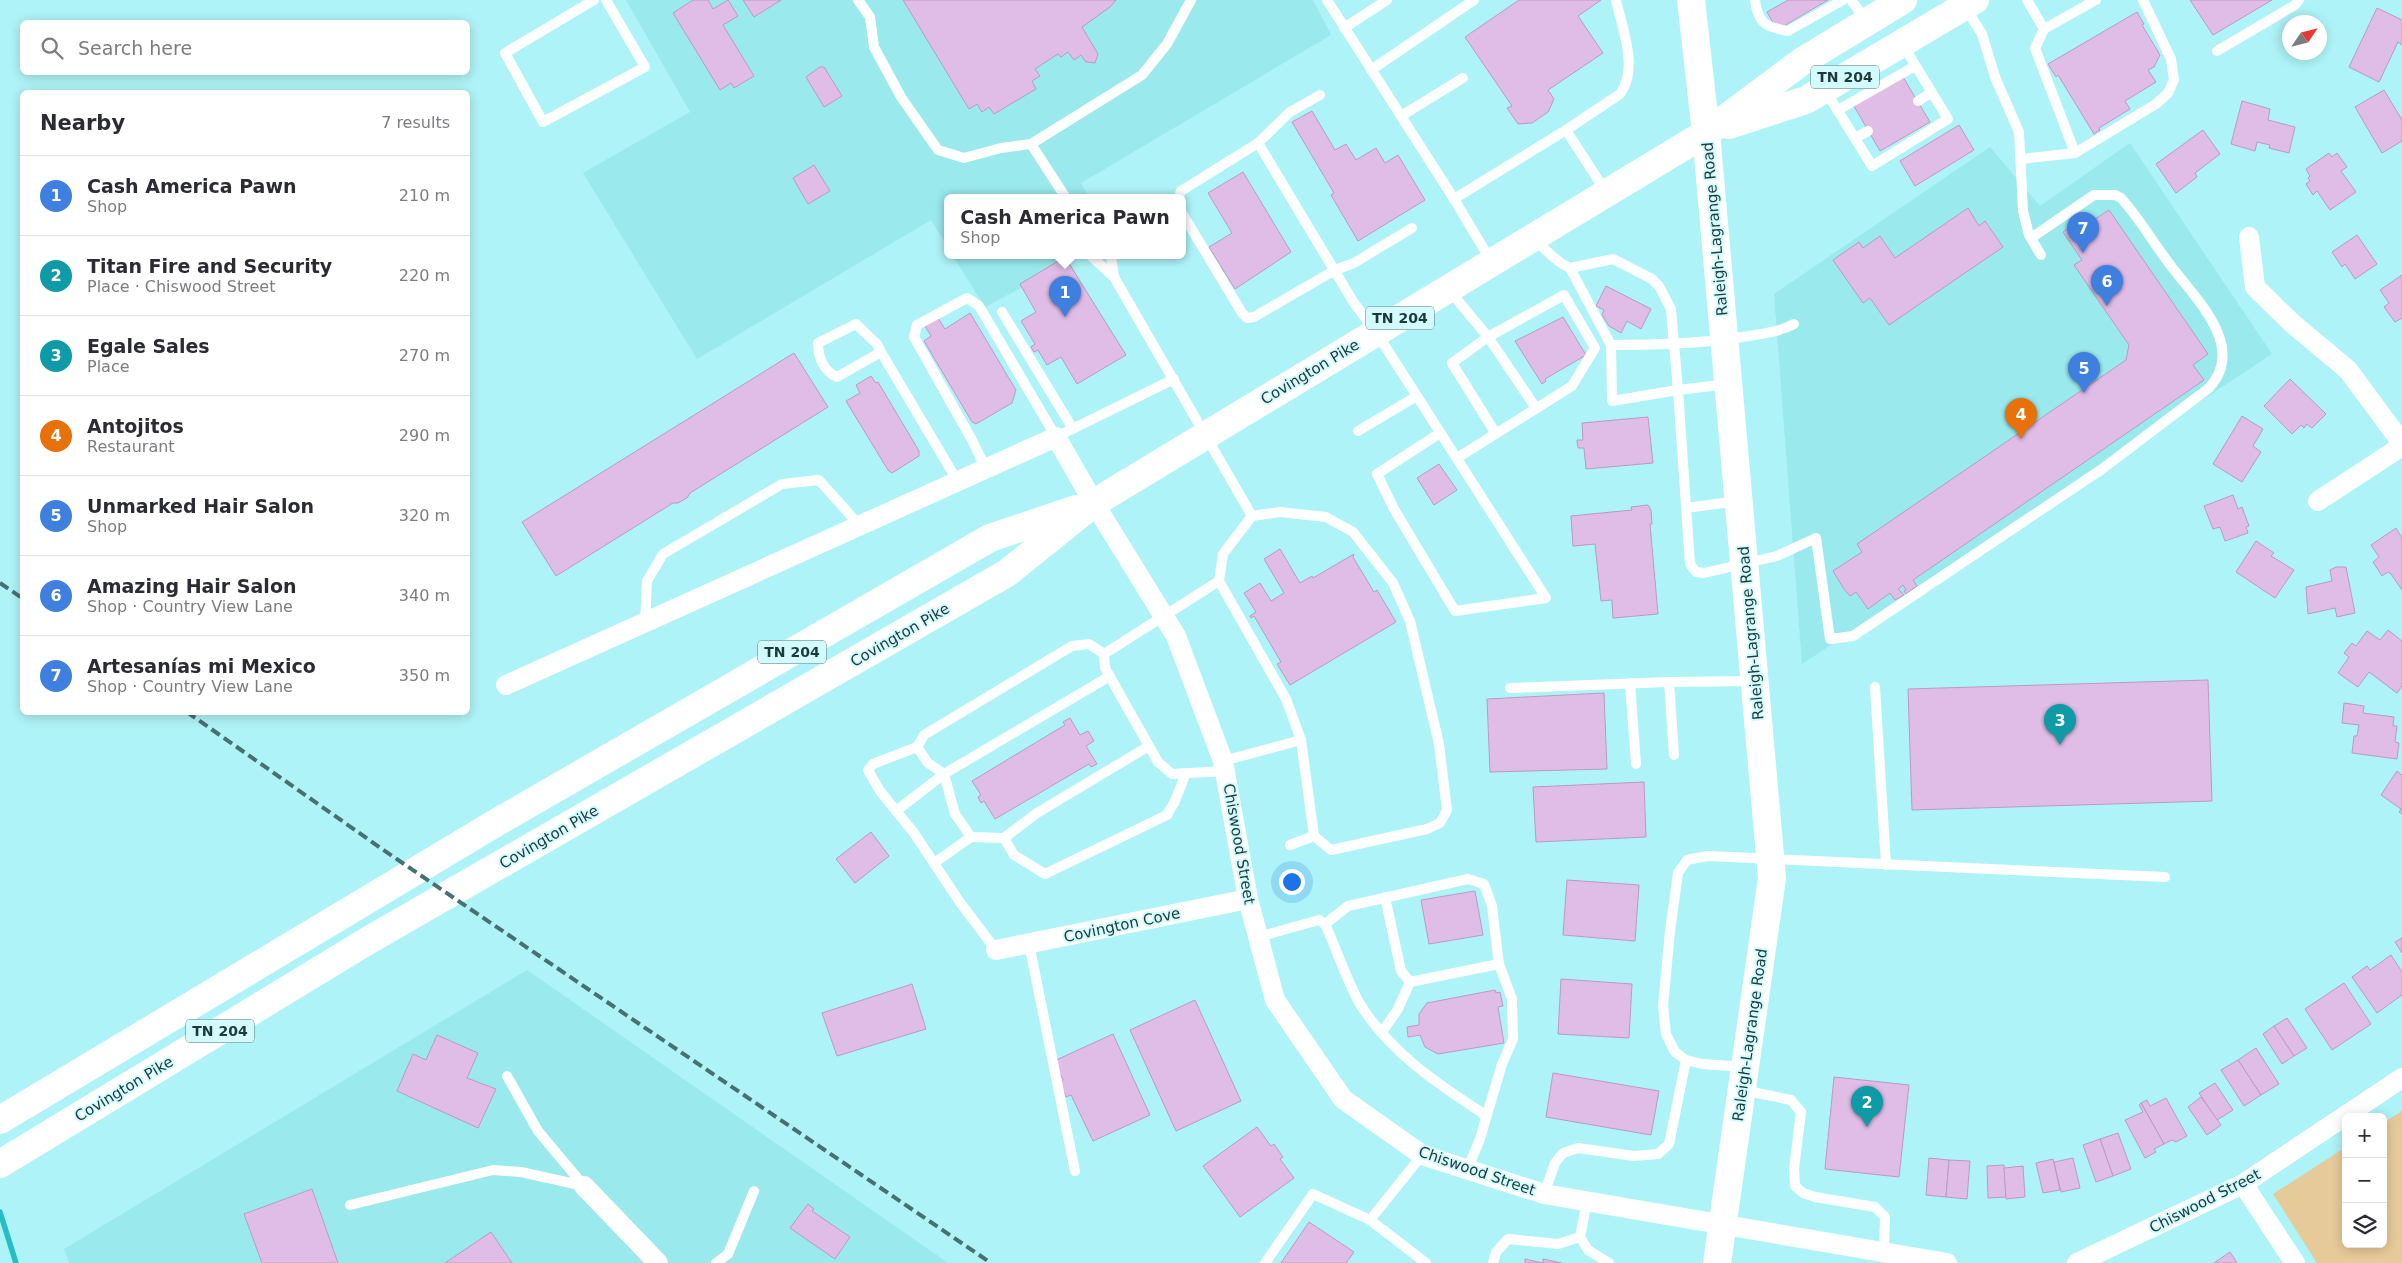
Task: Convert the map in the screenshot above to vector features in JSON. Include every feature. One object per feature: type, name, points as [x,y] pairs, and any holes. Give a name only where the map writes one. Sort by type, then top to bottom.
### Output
[{"type":"main road","name":"Raleigh-Lagrange Road","points":[[1692,0],[1725,340],[1772,878],[1745,1078],[1717,1263]]},
{"type":"main road","name":"Covington Pike","points":[[0,1164],[369,940],[1007,573],[1094,503],[1706,133],[1801,62],[1903,0]]},
{"type":"main road","name":"Covington Pike","points":[[1706,133],[1806,100],[1831,100],[1908,55],[1970,3]]},
{"type":"main road","name":"Covington Pike","points":[[0,1120],[499,821],[990,538],[1094,503]]},
{"type":"street","points":[[2249,237],[2255,287],[2293,324],[2348,370],[2402,444],[2318,501]]},
{"type":"street","points":[[506,685],[1065,433]]},
{"type":"street","name":"Chiswood Street","points":[[1065,433],[1094,503],[1176,636],[1224,766],[1248,899],[1274,1000],[1343,1099],[1422,1155],[1544,1194],[1947,1263]]},
{"type":"street","name":"Covington Cove","points":[[996,950],[1248,899]]},
{"type":"street","name":"Chiswood Street","points":[[2077,1263],[2243,1184],[2402,1078]]},
{"type":"street","points":[[2243,1184],[2295,1263]]},
{"type":"street","points":[[584,1186],[658,1263]]},
{"type":"lane","points":[[594,0],[505,53],[543,122],[645,67],[606,0]]},
{"type":"lane","points":[[858,0],[870,17],[874,47],[901,97],[938,150],[964,158],[1001,148],[1031,144],[1142,75],[1167,44],[1191,0]]},
{"type":"lane","points":[[1327,0],[1492,262]]},
{"type":"lane","points":[[1344,28],[1386,0]]},
{"type":"lane","points":[[1454,199],[1566,130],[1620,94],[1625,87],[1629,63],[1616,0]]},
{"type":"lane","points":[[1755,0],[1757,14],[1764,23],[1773,28],[1788,31],[1842,0]]},
{"type":"lane","points":[[1851,0],[1867,22]]},
{"type":"lane","points":[[2027,0],[2044,29]]},
{"type":"lane","points":[[2075,153],[2035,48],[2044,29],[2096,0]]},
{"type":"lane","points":[[2021,159],[2075,153],[2156,104],[2168,93],[2174,80],[2171,59],[2143,0]]},
{"type":"lane","points":[[2217,51],[2295,5],[2298,0]]},
{"type":"lane","points":[[1371,70],[1470,1]]},
{"type":"lane","points":[[1970,3],[1995,77],[2019,132],[2023,211],[2030,238],[2041,255]]},
{"type":"lane","points":[[1831,100],[1872,166],[1948,119],[1908,55]]},
{"type":"lane","points":[[1401,116],[1463,78]]},
{"type":"lane","points":[[1918,101],[1932,93]]},
{"type":"lane","points":[[1179,194],[1180,190],[1258,143],[1290,112],[1320,94]]},
{"type":"lane","points":[[1566,130],[1606,193]]},
{"type":"lane","points":[[1855,138],[1868,131]]},
{"type":"lane","points":[[1258,143],[1354,302],[1376,332],[1546,598],[1455,611],[1394,509],[1377,474],[1440,433]]},
{"type":"lane","points":[[1031,144],[1063,194]]},
{"type":"lane","points":[[1534,237],[1543,248],[1563,265],[1570,268],[1613,259],[1652,279],[1665,295],[1671,309],[1690,564],[1696,572],[1704,573],[1777,556],[1816,538],[1830,640],[1853,636],[2102,469],[2209,388],[2218,379],[2224,359],[2221,341],[2211,321],[2187,284],[2120,198],[2115,195],[2094,195],[2030,238]]},
{"type":"lane","points":[[1186,220],[1242,313],[1247,318],[1254,317],[1335,270],[1354,263],[1412,228]]},
{"type":"lane","points":[[1095,259],[1114,277],[1252,516]]},
{"type":"lane","points":[[1111,259],[1114,277]]},
{"type":"lane","points":[[1570,268],[1611,345],[1612,401],[1728,384]]},
{"type":"lane","points":[[1448,289],[1488,337],[1536,408]]},
{"type":"lane","points":[[1456,458],[1496,434],[1572,386],[1595,348],[1564,295],[1488,337],[1452,363],[1496,434]]},
{"type":"lane","points":[[986,469],[972,440],[914,337],[917,325],[967,298],[979,306],[1065,433]]},
{"type":"lane","points":[[1002,312],[1065,433]]},
{"type":"lane","points":[[882,352],[837,377],[827,372],[818,353],[818,343],[856,324],[877,344],[882,352],[958,482]]},
{"type":"lane","points":[[1611,345],[1674,345],[1725,340],[1779,332],[1794,324]]},
{"type":"lane","points":[[1065,433],[1174,379]]},
{"type":"lane","points":[[1358,431],[1417,396]]},
{"type":"lane","points":[[645,623],[647,581],[662,554],[782,484],[819,480],[860,526]]},
{"type":"lane","points":[[1686,508],[1739,501]]},
{"type":"lane","points":[[1280,512],[1326,517],[1353,532],[1393,583],[1410,621],[1439,744],[1447,810],[1440,824],[1427,829],[1331,850],[1314,836],[1301,740],[1286,699],[1219,580],[1223,554],[1252,516],[1280,512]]},
{"type":"lane","points":[[1104,654],[1219,580]]},
{"type":"lane","points":[[996,950],[880,791],[868,770],[873,764],[917,747],[924,735],[1072,646],[1089,644],[1104,654]]},
{"type":"lane","points":[[1104,654],[1105,668],[1158,762],[1172,774],[1224,766],[1301,740]]},
{"type":"lane","points":[[896,811],[944,774],[1110,676]]},
{"type":"lane","points":[[1510,688],[1630,683],[1755,681]]},
{"type":"lane","points":[[1669,682],[1674,756]]},
{"type":"lane","points":[[1630,683],[1636,764]]},
{"type":"lane","points":[[1875,686],[1886,866]]},
{"type":"lane","points":[[934,863],[971,836],[1004,838],[1038,813],[1149,746]]},
{"type":"lane","points":[[917,747],[928,763],[944,774],[955,814],[971,836]]},
{"type":"lane","points":[[1004,838],[1014,855],[1045,874],[1167,815],[1175,801],[1186,773]]},
{"type":"lane","points":[[1290,845],[1314,836]]},
{"type":"lane","points":[[1884,1252],[1885,1217],[1875,1207],[1815,1197],[1803,1193],[1795,1186],[1794,1169],[1802,1112],[1791,1100],[1745,1078],[1686,1060],[1675,1052],[1666,1034],[1663,1006],[1678,873],[1687,860],[1707,856],[1886,866],[2165,877]]},
{"type":"lane","points":[[1325,924],[1348,906],[1468,879],[1484,884],[1492,906],[1499,964],[1512,999],[1513,1039],[1502,1064],[1480,1139],[1467,1170]]},
{"type":"lane","points":[[1385,897],[1401,971],[1410,982]]},
{"type":"lane","points":[[1258,937],[1319,920],[1325,924],[1360,1002],[1372,1022],[1430,1078],[1481,1112],[1486,1118]]},
{"type":"lane","points":[[1029,944],[1075,1171]]},
{"type":"lane","points":[[1410,982],[1499,964]]},
{"type":"lane","points":[[1382,1032],[1398,1009],[1410,982]]},
{"type":"lane","points":[[1544,1194],[1555,1163],[1563,1153],[1578,1148],[1634,1156],[1658,1154],[1669,1144],[1686,1060]]},
{"type":"lane","points":[[507,1076],[538,1131],[584,1186]]},
{"type":"lane","points":[[1370,1220],[1422,1155]]},
{"type":"lane","points":[[350,1205],[493,1170],[522,1172],[584,1186]]},
{"type":"lane","points":[[716,1263],[728,1254],[754,1191]]},
{"type":"lane","points":[[1265,1263],[1313,1194],[1370,1220],[1426,1263]]},
{"type":"lane","points":[[1587,1201],[1580,1237],[1588,1250],[1609,1263]]},
{"type":"lane","points":[[1493,1263],[1496,1252],[1508,1238],[1558,1244],[1580,1237]]},
{"type":"shaded area","points":[[626,0],[1313,0],[1331,35],[1081,183],[1087,194],[944,194],[944,241],[931,220],[697,359],[583,173],[690,112]]},
{"type":"shaded area","points":[[2130,143],[2272,354],[1802,664],[1774,294],[1990,147],[2040,206]]},
{"type":"shaded area","points":[[955,259],[1075,259],[985,307]]},
{"type":"shaded area","points":[[527,970],[948,1263],[69,1263],[64,1249]]},
{"type":"shaded area","points":[[2402,1111],[2402,1263],[2317,1263],[2273,1194],[2342,1150],[2342,1248],[2387,1248],[2387,1120]]},
{"type":"building","points":[[693,0],[708,0],[713,9],[728,0],[738,16],[723,25],[754,76],[734,88],[731,83],[720,90],[673,13]]},
{"type":"building","points":[[743,0],[781,0],[754,17]]},
{"type":"building","points":[[903,0],[1116,0],[1110,7],[1082,27],[1098,54],[1095,63],[1086,62],[1081,55],[1074,60],[1068,52],[1061,57],[1058,54],[1035,69],[1040,76],[1032,81],[1036,89],[994,114],[989,107],[982,112],[977,104],[969,109]]},
{"type":"building","points":[[1519,0],[1601,0],[1578,16],[1603,53],[1548,90],[1554,99],[1548,112],[1532,123],[1518,124],[1507,108],[1512,106],[1465,37]]},
{"type":"building","points":[[1788,0],[1828,0],[1777,30],[1767,12]]},
{"type":"building","points":[[2190,0],[2272,0],[2213,35]]},
{"type":"building","points":[[2377,8],[2402,20],[2402,45],[2398,42],[2379,82],[2349,67]]},
{"type":"building","points":[[2137,12],[2144,24],[2142,25],[2160,55],[2154,67],[2148,70],[2156,82],[2125,101],[2130,109],[2099,128],[2100,130],[2094,134],[2058,75],[2056,77],[2048,64]]},
{"type":"building","points":[[820,67],[824,67],[842,96],[824,107],[806,77]]},
{"type":"building","points":[[1903,77],[1930,122],[1880,151],[1854,106]]},
{"type":"building","points":[[2384,90],[2402,120],[2402,141],[2382,153],[2355,107]]},
{"type":"building","points":[[2242,101],[2270,109],[2268,120],[2295,127],[2289,153],[2269,148],[2270,145],[2257,142],[2255,151],[2231,144]]},
{"type":"building","points":[[1312,111],[1335,150],[1346,144],[1356,160],[1376,148],[1385,163],[1398,155],[1425,200],[1358,241],[1331,195],[1334,193],[1292,122]]},
{"type":"building","points":[[1959,125],[1974,150],[1915,186],[1900,161]]},
{"type":"building","points":[[2203,130],[2220,154],[2195,173],[2197,177],[2176,193],[2156,164]]},
{"type":"building","points":[[2329,153],[2332,157],[2337,153],[2347,167],[2341,171],[2356,192],[2330,210],[2317,191],[2313,195],[2306,184],[2310,181],[2308,178],[2310,176],[2306,169]]},
{"type":"building","points":[[814,165],[830,191],[808,204],[793,178]]},
{"type":"building","points":[[1243,172],[1291,252],[1235,289],[1209,247],[1232,233],[1208,193]]},
{"type":"building","points":[[1968,208],[1979,226],[1985,221],[2003,247],[1889,325],[1870,298],[1863,303],[1833,260],[1859,242],[1863,248],[1880,236],[1895,258]]},
{"type":"building","points":[[2109,210],[2208,354],[2193,365],[2204,380],[1913,580],[1917,586],[1906,594],[1903,585],[1898,589],[1904,595],[1895,600],[1890,593],[1868,609],[1856,592],[1850,596],[1833,571],[1862,552],[1857,544],[2126,360],[2129,345],[2074,265],[2082,260],[2063,232],[2088,215],[2092,221]]},
{"type":"building","points":[[2357,235],[2377,264],[2355,279],[2345,264],[2342,267],[2332,252]]},
{"type":"building","points":[[1062,259],[1066,259],[1126,355],[1077,384],[1061,357],[1047,365],[1038,350],[1034,352],[1031,347],[1035,344],[1021,321],[1036,312],[1020,284]]},
{"type":"building","points":[[2402,275],[2402,318],[2395,322],[2384,307],[2389,303],[2380,290]]},
{"type":"building","points":[[1606,286],[1651,309],[1641,329],[1627,321],[1621,333],[1609,326],[1602,315],[1604,310],[1596,306]]},
{"type":"building","points":[[970,313],[1016,390],[1012,403],[976,424],[972,422],[924,341],[931,336],[925,326],[938,318],[945,329]]},
{"type":"building","points":[[1563,317],[1586,355],[1545,379],[1546,381],[1542,384],[1515,341]]},
{"type":"building","points":[[794,353],[828,407],[690,493],[687,498],[678,503],[673,503],[556,576],[522,522]]},
{"type":"building","points":[[871,376],[876,383],[878,382],[919,451],[919,456],[892,473],[888,470],[846,401],[860,393],[856,385]]},
{"type":"building","points":[[2290,379],[2326,414],[2312,428],[2307,424],[2304,428],[2301,425],[2292,434],[2264,406]]},
{"type":"building","points":[[2242,416],[2263,429],[2253,446],[2261,452],[2242,482],[2213,464]]},
{"type":"building","points":[[1648,417],[1653,463],[1586,469],[1584,448],[1578,448],[1577,440],[1583,440],[1582,423]]},
{"type":"building","points":[[1439,464],[1457,490],[1434,505],[1417,478]]},
{"type":"building","points":[[2233,495],[2238,509],[2242,507],[2249,526],[2246,527],[2248,533],[2225,541],[2220,527],[2213,529],[2204,506]]},
{"type":"building","points":[[1648,505],[1651,510],[1652,524],[1650,524],[1658,614],[1613,618],[1612,600],[1601,601],[1595,544],[1573,546],[1571,516],[1632,510],[1631,507]]},
{"type":"building","points":[[2396,528],[2402,538],[2402,590],[2391,574],[2388,572],[2382,576],[2373,562],[2379,557],[2371,545]]},
{"type":"building","points":[[2256,541],[2274,553],[2271,556],[2294,570],[2275,598],[2236,572]]},
{"type":"building","points":[[1280,549],[1300,583],[1312,576],[1313,578],[1354,554],[1353,557],[1374,592],[1377,590],[1396,622],[1290,685],[1277,664],[1281,662],[1254,616],[1251,618],[1250,616],[1256,612],[1244,593],[1260,583],[1271,601],[1284,593],[1264,559]]},
{"type":"building","points":[[2336,567],[2346,567],[2355,613],[2337,617],[2335,608],[2308,614],[2306,587],[2332,581],[2330,570]]},
{"type":"building","points":[[2388,630],[2402,641],[2402,686],[2397,693],[2369,672],[2358,687],[2338,673],[2349,657],[2344,653],[2352,643],[2356,646],[2367,631],[2380,640]]},
{"type":"building","points":[[2208,680],[2212,801],[1912,810],[1908,689]]},
{"type":"building","points":[[1604,693],[1607,769],[1490,772],[1487,699]]},
{"type":"building","points":[[2344,703],[2364,706],[2363,713],[2394,717],[2393,726],[2397,726],[2395,742],[2399,743],[2397,759],[2352,753],[2354,736],[2357,736],[2359,725],[2342,723]]},
{"type":"building","points":[[1070,718],[1080,735],[1088,731],[1094,741],[1086,746],[1097,764],[1091,767],[1089,764],[995,819],[984,801],[981,803],[978,797],[981,795],[972,781],[1065,725],[1063,722]]},
{"type":"building","points":[[2397,771],[2402,775],[2402,814],[2399,812],[2401,809],[2381,795]]},
{"type":"building","points":[[1644,782],[1646,837],[1536,842],[1533,787]]},
{"type":"building","points":[[871,832],[889,856],[855,883],[836,859]]},
{"type":"building","points":[[1567,880],[1639,885],[1635,941],[1563,935]]},
{"type":"building","points":[[1475,891],[1483,935],[1429,944],[1421,900]]},
{"type":"building","points":[[2402,938],[2402,953],[2395,942]]},
{"type":"building","points":[[2391,955],[2402,972],[2402,995],[2377,1013],[2352,977],[2367,966],[2370,970]]},
{"type":"building","points":[[1561,979],[1632,984],[1629,1038],[1558,1034]]},
{"type":"building","points":[[2344,983],[2371,1024],[2332,1050],[2305,1009]]},
{"type":"building","points":[[912,984],[926,1029],[837,1056],[822,1013]]},
{"type":"building","points":[[1495,990],[1496,993],[1500,992],[1503,1006],[1498,1007],[1504,1043],[1438,1054],[1425,1047],[1420,1035],[1408,1037],[1407,1027],[1419,1025],[1419,1014],[1427,1003]]},
{"type":"building","points":[[1195,1000],[1241,1101],[1176,1131],[1130,1030]]},
{"type":"building","points":[[2287,1018],[2307,1048],[2294,1056],[2274,1026]]},
{"type":"building","points":[[2274,1026],[2294,1056],[2282,1064],[2263,1034]]},
{"type":"building","points":[[1113,1034],[1150,1115],[1093,1141],[1071,1095],[1066,1097],[1059,1082],[1063,1080],[1054,1061]]},
{"type":"building","points":[[437,1035],[478,1053],[467,1078],[496,1089],[478,1128],[397,1091],[413,1054],[426,1060]]},
{"type":"building","points":[[2256,1048],[2279,1084],[2261,1095],[2238,1060]]},
{"type":"building","points":[[2238,1060],[2261,1095],[2244,1106],[2221,1070]]},
{"type":"building","points":[[1553,1073],[1659,1091],[1651,1135],[1546,1117]]},
{"type":"building","points":[[1834,1077],[1909,1085],[1899,1177],[1825,1169]]},
{"type":"building","points":[[2215,1083],[2233,1110],[2217,1120],[2199,1093]]},
{"type":"building","points":[[2201,1097],[2221,1125],[2207,1135],[2188,1107]]},
{"type":"building","points":[[2166,1098],[2187,1136],[2176,1142],[2172,1140],[2164,1144],[2141,1103],[2147,1100],[2150,1106]]},
{"type":"building","points":[[2141,1103],[2164,1144],[2154,1149],[2156,1152],[2145,1158],[2125,1120],[2143,1112],[2139,1105]]},
{"type":"building","points":[[1257,1127],[1271,1146],[1274,1144],[1283,1157],[1280,1159],[1294,1178],[1240,1217],[1203,1166]]},
{"type":"building","points":[[2118,1133],[2131,1169],[2113,1176],[2100,1139]]},
{"type":"building","points":[[2100,1139],[2113,1176],[2096,1182],[2083,1145]]},
{"type":"building","points":[[1929,1158],[1949,1160],[1946,1197],[1926,1195]]},
{"type":"building","points":[[2073,1158],[2080,1188],[2061,1192],[2054,1162]]},
{"type":"building","points":[[2053,1159],[2060,1190],[2043,1193],[2036,1163]]},
{"type":"building","points":[[1949,1160],[1970,1161],[1967,1199],[1946,1197]]},
{"type":"building","points":[[2004,1165],[2006,1197],[1988,1198],[1987,1166]]},
{"type":"building","points":[[2023,1166],[2025,1197],[2006,1199],[2004,1168]]},
{"type":"building","points":[[312,1189],[338,1263],[262,1263],[244,1214]]},
{"type":"building","points":[[808,1204],[814,1209],[812,1211],[850,1237],[835,1259],[790,1228]]},
{"type":"building","points":[[1309,1222],[1354,1252],[1346,1263],[1281,1263]]},
{"type":"building","points":[[491,1232],[512,1263],[445,1263]]},
{"type":"building","points":[[2230,1252],[2237,1263],[2214,1263]]},
{"type":"building","points":[[1525,1259],[1543,1263],[1525,1263]]},
{"type":"building","points":[[1543,1259],[1562,1263],[1543,1263]]},
{"type":"waterway","points":[[0,1212],[16,1263]]},
{"type":"railway","points":[[0,583],[20,597]]},
{"type":"railway","points":[[191,715],[382,849],[991,1263]]},
{"type":"place","name":"Artesanías mi Mexico","points":[[2083,253]]},
{"type":"place","name":"Amazing Hair Salon","points":[[2107,306]]},
{"type":"place","name":"Cash America Pawn","points":[[1065,317]]},
{"type":"place","name":"Unmarked Hair Salon","points":[[2084,393]]},
{"type":"place","name":"Antojitos","points":[[2021,439]]},
{"type":"place","name":"Egale Sales","points":[[2060,745]]},
{"type":"place","name":"Titan Fire and Security","points":[[1867,1127]]}]
